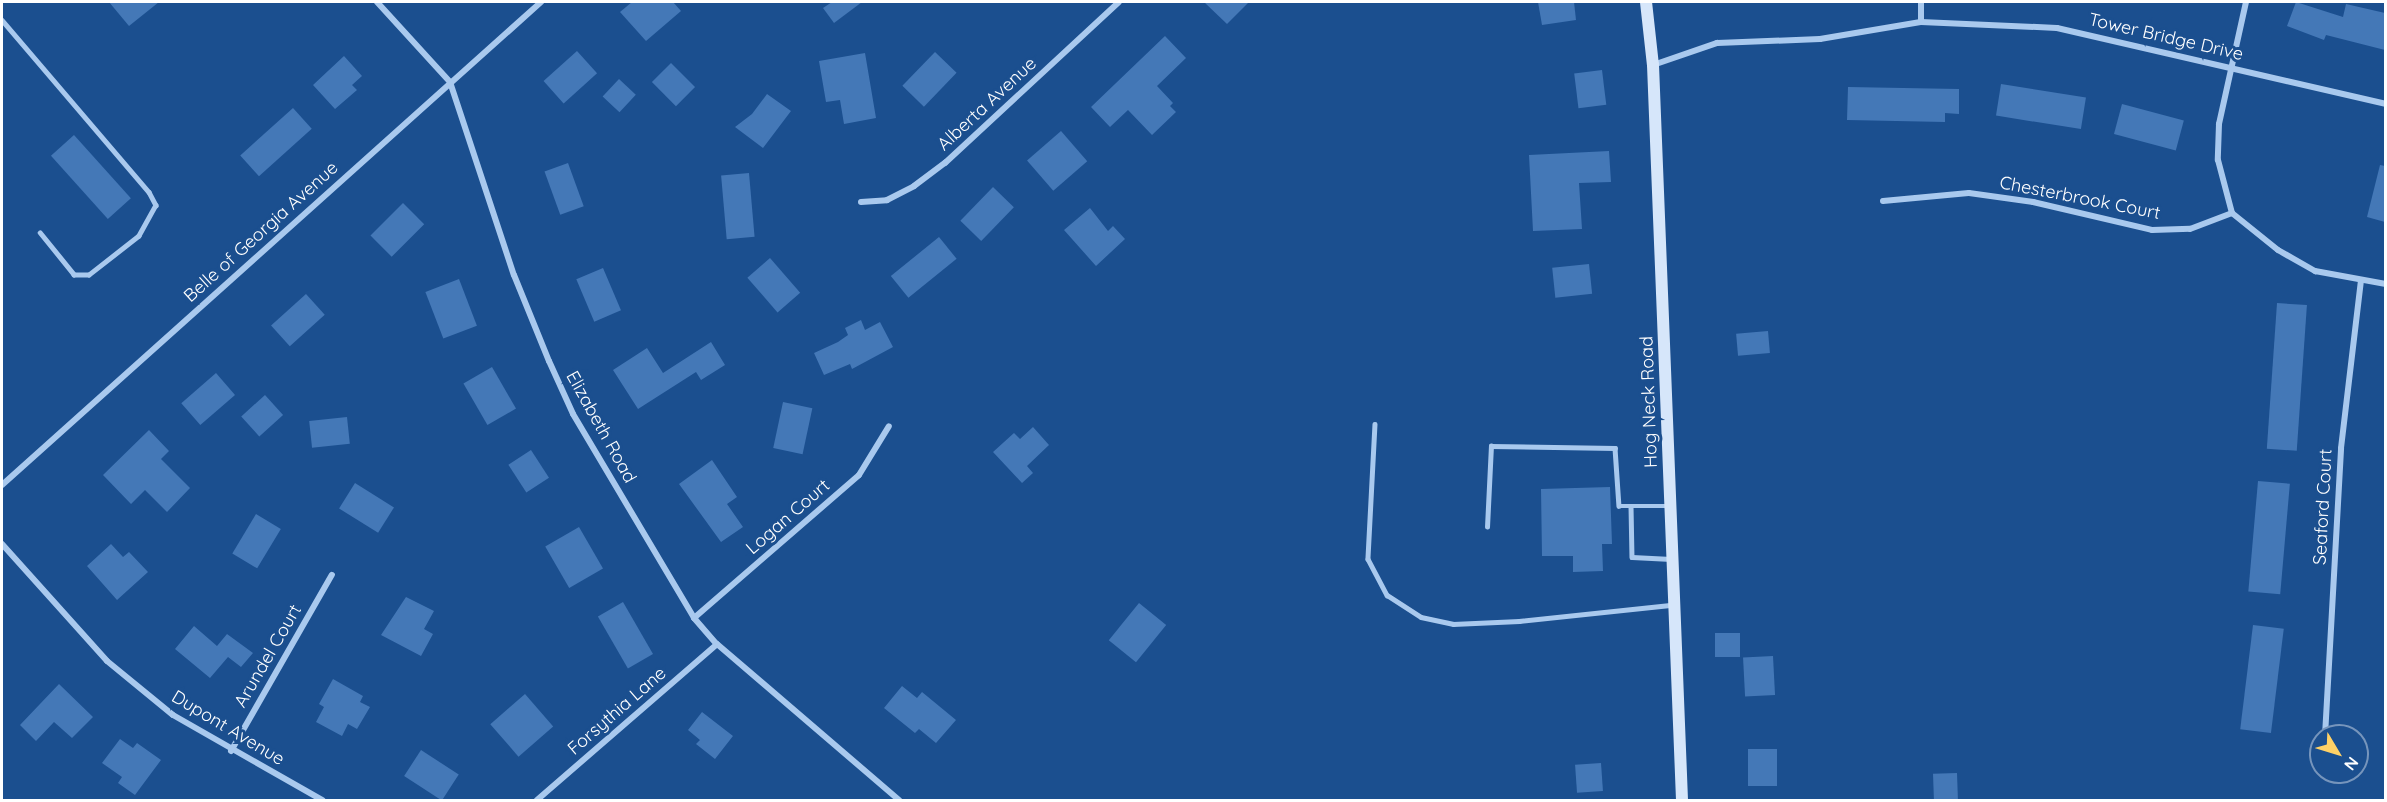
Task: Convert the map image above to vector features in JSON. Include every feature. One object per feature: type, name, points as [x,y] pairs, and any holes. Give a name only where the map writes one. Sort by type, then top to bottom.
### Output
[{"type":"main road","name":"Hog Neck Road","points":[[1646,2],[1653,65],[1682,801]]},
{"type":"street","name":"Elizabeth Road","points":[[377,2],[450,82],[514,275],[573,414],[694,618],[717,644],[899,801]]},
{"type":"street","name":"Belle of Georgia Avenue","points":[[2,485],[541,2]]},
{"type":"street","name":"Alberta Avenue","points":[[861,202],[887,200],[914,186],[945,163],[1119,2]]},
{"type":"street","points":[[1921,2],[1922,22]]},
{"type":"street","points":[[2246,2],[2219,124],[2218,160],[2232,213],[2278,250],[2315,271],[2385,284]]},
{"type":"street","name":"Tower Bridge Drive","points":[[1653,65],[1717,43],[1820,39],[1922,22],[2057,28],[2230,66],[2385,104]]},
{"type":"street","name":"Chesterbrook Court","points":[[1883,201],[1969,193],[2033,202],[2152,230],[2190,229],[2232,213]]},
{"type":"street","name":"Seaford Court","points":[[2326,724],[2341,448],[2361,281]]},
{"type":"street","name":"Logan Court","points":[[694,618],[859,475],[889,426]]},
{"type":"street","name":"Dupont Avenue","points":[[2,544],[107,661],[173,715],[231,751],[322,801]]},
{"type":"street","name":"Arundel Court","points":[[231,751],[332,575]]},
{"type":"street","name":"Forsythia Lane","points":[[537,801],[717,644]]},
{"type":"lane","points":[[2,20],[149,192],[156,205],[139,236],[89,275],[74,275],[40,233]]},
{"type":"lane","points":[[1375,424],[1368,560],[1387,595],[1420,617],[1453,624],[1519,621],[1675,605]]},
{"type":"lane","points":[[1487,527],[1491,446],[1615,448],[1618,506],[1672,506]]},
{"type":"lane","points":[[1631,506],[1632,557],[1674,560]]},
{"type":"building","points":[[109,2],[159,2],[129,26]]},
{"type":"building","points":[[632,2],[673,2],[681,11],[646,41],[620,12]]},
{"type":"building","points":[[832,2],[862,2],[834,23],[823,8]]},
{"type":"building","points":[[1204,2],[1249,2],[1227,24]]},
{"type":"building","points":[[1538,2],[1574,2],[1576,20],[1542,25]]},
{"type":"building","points":[[2296,2],[2343,17],[2346,4],[2385,13],[2385,50],[2326,35],[2324,40],[2287,26]]},
{"type":"building","points":[[1165,36],[1186,58],[1157,86],[1173,103],[1170,106],[1176,112],[1152,135],[1128,110],[1110,127],[1091,107]]},
{"type":"building","points":[[577,51],[597,73],[564,103],[544,81]]},
{"type":"building","points":[[935,52],[957,73],[924,107],[902,86]]},
{"type":"building","points":[[865,53],[876,118],[844,124],[840,100],[826,102],[819,61]]},
{"type":"building","points":[[344,56],[362,76],[352,85],[357,90],[335,109],[313,85]]},
{"type":"building","points":[[671,63],[695,87],[676,106],[652,82]]},
{"type":"building","points":[[1602,70],[1606,105],[1578,108],[1574,73]]},
{"type":"building","points":[[619,79],[636,95],[619,112],[603,97]]},
{"type":"building","points":[[2001,84],[2086,97],[2081,129],[1996,116]]},
{"type":"building","points":[[1848,87],[1959,89],[1959,114],[1945,113],[1945,122],[1847,120]]},
{"type":"building","points":[[767,94],[791,111],[763,148],[735,127],[752,114]]},
{"type":"building","points":[[2122,104],[2184,121],[2176,151],[2114,134]]},
{"type":"building","points":[[293,108],[312,129],[259,176],[240,156]]},
{"type":"building","points":[[1061,131],[1087,161],[1053,191],[1027,161]]},
{"type":"building","points":[[74,135],[131,198],[108,219],[51,156]]},
{"type":"building","points":[[1609,151],[1611,182],[1579,183],[1582,229],[1533,231],[1529,155]]},
{"type":"building","points":[[568,163],[584,206],[560,215],[545,172]]},
{"type":"building","points":[[2380,165],[2385,166],[2385,222],[2367,217]]},
{"type":"building","points":[[749,173],[755,237],[727,239],[721,175]]},
{"type":"building","points":[[993,187],[1014,207],[981,241],[960,221]]},
{"type":"building","points":[[403,203],[424,224],[392,257],[370,236]]},
{"type":"building","points":[[1090,208],[1108,231],[1113,226],[1125,239],[1096,266],[1064,230]]},
{"type":"building","points":[[939,237],[957,259],[908,298],[891,276]]},
{"type":"building","points":[[770,258],[800,293],[778,312],[747,278]]},
{"type":"building","points":[[1589,264],[1592,294],[1555,298],[1552,268]]},
{"type":"building","points":[[603,268],[621,310],[594,322],[576,279]]},
{"type":"building","points":[[459,279],[477,326],[443,339],[425,292]]},
{"type":"building","points":[[306,294],[325,315],[290,346],[271,325]]},
{"type":"building","points":[[2277,303],[2307,305],[2297,451],[2267,449]]},
{"type":"building","points":[[861,320],[865,330],[880,322],[893,347],[852,369],[850,364],[824,375],[814,353],[848,335],[845,328]]},
{"type":"building","points":[[1768,331],[1770,353],[1738,356],[1736,334]]},
{"type":"building","points":[[711,342],[725,365],[701,380],[696,372],[638,409],[613,370],[647,348],[663,373]]},
{"type":"building","points":[[492,367],[516,409],[487,425],[463,384]]},
{"type":"building","points":[[216,373],[235,395],[200,425],[181,403]]},
{"type":"building","points":[[265,395],[283,415],[259,436],[241,416]]},
{"type":"building","points":[[783,402],[812,408],[803,454],[773,448]]},
{"type":"building","points":[[347,417],[350,444],[312,448],[309,421]]},
{"type":"building","points":[[1033,427],[1049,445],[1027,466],[1033,473],[1022,483],[993,452],[1014,433],[1020,439]]},
{"type":"building","points":[[149,430],[169,451],[161,459],[190,488],[167,512],[145,490],[131,504],[103,475]]},
{"type":"building","points":[[531,450],[549,478],[526,492],[508,465]]},
{"type":"building","points":[[712,460],[737,497],[727,504],[743,527],[721,542],[679,484]]},
{"type":"building","points":[[2258,481],[2290,484],[2280,594],[2248,592]]},
{"type":"building","points":[[355,483],[394,507],[378,533],[339,508]]},
{"type":"building","points":[[1610,487],[1612,544],[1602,544],[1603,571],[1573,572],[1573,556],[1542,556],[1541,489]]},
{"type":"building","points":[[256,514],[281,529],[257,568],[232,553]]},
{"type":"building","points":[[579,527],[603,569],[569,588],[545,546]]},
{"type":"building","points":[[111,544],[123,557],[129,552],[148,572],[117,600],[87,566]]},
{"type":"building","points":[[406,597],[434,611],[424,629],[433,634],[421,656],[381,635]]},
{"type":"building","points":[[623,602],[653,654],[628,668],[598,616]]},
{"type":"building","points":[[1139,603],[1166,625],[1136,662],[1109,640]]},
{"type":"building","points":[[2253,625],[2284,629],[2271,733],[2240,729]]},
{"type":"building","points":[[194,626],[217,646],[227,634],[253,653],[241,667],[228,657],[210,678],[175,649]]},
{"type":"building","points":[[1715,633],[1740,633],[1740,657],[1715,657]]},
{"type":"building","points":[[1773,656],[1775,695],[1745,697],[1743,658]]},
{"type":"building","points":[[333,679],[363,696],[360,702],[370,707],[357,729],[348,724],[342,736],[316,722],[324,707],[319,704]]},
{"type":"building","points":[[59,684],[93,717],[72,738],[54,722],[36,741],[20,725]]},
{"type":"building","points":[[902,686],[917,698],[922,692],[956,720],[936,743],[919,729],[915,733],[884,708]]},
{"type":"building","points":[[525,694],[553,726],[518,757],[490,724]]},
{"type":"building","points":[[702,712],[733,736],[715,759],[696,744],[700,740],[688,730]]},
{"type":"building","points":[[120,739],[133,748],[137,743],[161,760],[135,795],[118,783],[122,777],[102,763]]},
{"type":"building","points":[[1748,749],[1777,749],[1777,786],[1748,786]]},
{"type":"building","points":[[421,750],[459,775],[442,800],[404,776]]},
{"type":"building","points":[[1601,763],[1603,791],[1577,793],[1575,765]]},
{"type":"building","points":[[1957,773],[1958,800],[1934,800],[1933,774]]}]
